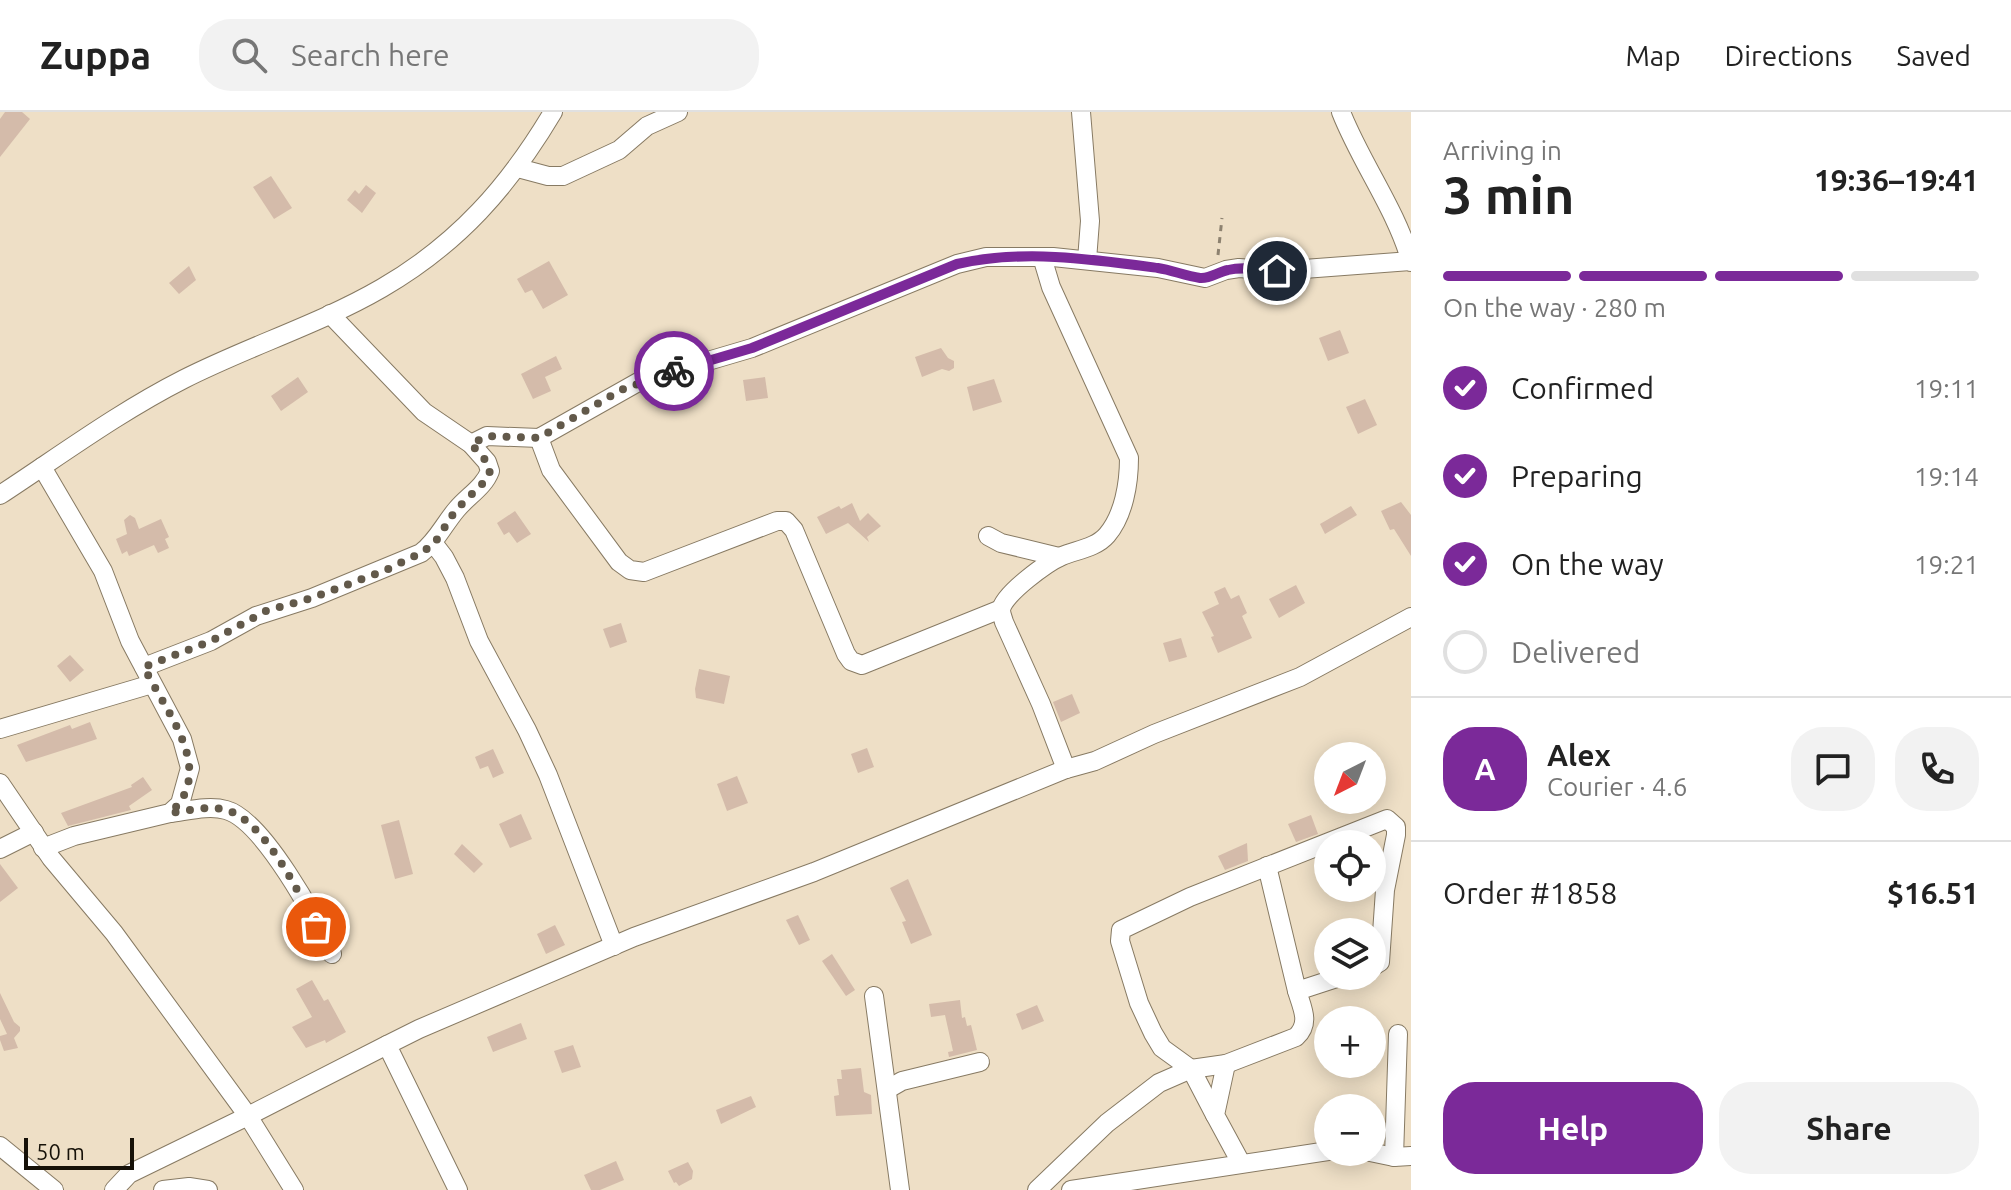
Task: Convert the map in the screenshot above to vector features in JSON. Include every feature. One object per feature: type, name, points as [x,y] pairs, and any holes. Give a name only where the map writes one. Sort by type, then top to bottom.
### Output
[{"type":"street","points":[[0,495],[139,402],[382,288],[446,244],[482,212],[518,168],[553,112]]},
{"type":"street","points":[[518,168],[548,176],[563,176],[619,150],[647,126],[678,112]]},
{"type":"street","points":[[1081,112],[1090,221],[1087,260]]},
{"type":"street","points":[[471,444],[487,436],[539,438],[640,381],[752,348],[957,264],[986,257],[1087,260],[1158,268],[1205,278],[1239,268],[1277,271],[1411,262],[1341,112]]},
{"type":"street","points":[[539,438],[556,478],[619,562],[630,570],[644,572],[777,521],[786,521],[794,530],[846,654],[851,661],[862,665],[1001,609],[1007,598],[1023,583],[1059,557],[1084,549],[1108,535],[1125,500],[1129,458],[1051,287],[1042,257]]},
{"type":"street","points":[[0,729],[148,676],[266,611],[312,598],[421,553],[434,544],[455,511],[486,480],[490,471],[487,462],[471,444],[424,412],[330,314]]},
{"type":"street","points":[[42,467],[103,571],[130,641],[177,726],[190,768],[180,804],[170,813]]},
{"type":"street","points":[[988,536],[1001,543],[1059,557]]},
{"type":"street","points":[[434,544],[450,567],[479,641],[548,775],[614,946]]},
{"type":"street","points":[[1001,609],[1066,769]]},
{"type":"street","points":[[114,1190],[129,1174],[419,1029],[614,946],[814,872],[1300,677],[1411,617]]},
{"type":"street","points":[[0,783],[39,840],[114,933],[248,1116],[294,1190]]},
{"type":"street","points":[[0,849],[74,836],[170,813],[227,810],[247,821],[266,843],[332,954]]},
{"type":"street","points":[[1241,1163],[1191,1069],[1162,1048],[1144,1017],[1119,935],[1125,926],[1387,819],[1393,822],[1396,835],[1383,918]]},
{"type":"street","points":[[1037,1190],[1073,1153],[1159,1083],[1191,1069],[1226,1064],[1296,1037],[1303,1031],[1306,1022],[1267,866]]},
{"type":"street","points":[[1297,991],[1314,985]]},
{"type":"street","points":[[874,996],[900,1190]]},
{"type":"street","points":[[1398,1034],[1402,1156]]},
{"type":"street","points":[[387,1045],[458,1190]]},
{"type":"street","points":[[888,1089],[902,1081],[980,1062]]},
{"type":"street","points":[[1215,1115],[1226,1064]]},
{"type":"street","points":[[0,1146],[54,1190]]},
{"type":"street","points":[[1071,1190],[1314,1153]]},
{"type":"street","points":[[163,1190],[189,1187],[208,1190]]},
{"type":"path","points":[[1215,275],[1222,218]]},
{"type":"building","points":[[5,112],[22,112],[30,119],[0,157],[0,119]]},
{"type":"building","points":[[271,176],[292,208],[274,219],[253,187]]},
{"type":"building","points":[[366,185],[376,193],[362,213],[347,200],[355,190],[359,194]]},
{"type":"building","points":[[549,261],[568,295],[543,309],[532,290],[525,293],[517,279]]},
{"type":"building","points":[[189,266],[196,280],[179,294],[169,283]]},
{"type":"building","points":[[1340,330],[1349,353],[1328,361],[1319,338]]},
{"type":"building","points":[[941,348],[954,361],[954,368],[922,377],[915,357]]},
{"type":"building","points":[[556,356],[562,369],[545,377],[551,391],[533,399],[521,374]]},
{"type":"building","points":[[298,377],[308,392],[281,411],[271,396]]},
{"type":"building","points":[[765,377],[768,398],[746,401],[743,380]]},
{"type":"building","points":[[994,379],[1002,402],[973,411],[967,387]]},
{"type":"building","points":[[1365,399],[1377,425],[1358,434],[1346,407]]},
{"type":"building","points":[[1401,502],[1411,515],[1411,556],[1394,529],[1390,530],[1381,511]]},
{"type":"building","points":[[852,503],[860,521],[868,513],[881,526],[867,537],[869,542],[848,523],[826,534],[817,517]]},
{"type":"building","points":[[1351,506],[1357,515],[1325,534],[1320,524]]},
{"type":"building","points":[[515,511],[531,534],[517,543],[509,532],[504,535],[497,523]]},
{"type":"building","points":[[130,515],[135,518],[139,529],[161,519],[169,537],[165,539],[169,548],[158,553],[154,545],[129,556],[127,551],[122,554],[116,539],[127,534],[124,520]]},
{"type":"building","points":[[1296,585],[1305,603],[1279,618],[1269,599]]},
{"type":"building","points":[[1225,587],[1231,599],[1239,595],[1247,613],[1242,616],[1252,638],[1218,653],[1211,637],[1214,636],[1202,612],[1219,604],[1214,592]]},
{"type":"building","points":[[621,623],[627,642],[610,648],[603,629]]},
{"type":"building","points":[[1181,638],[1187,657],[1169,662],[1163,643]]},
{"type":"building","points":[[70,655],[84,670],[70,682],[57,666]]},
{"type":"building","points":[[699,669],[730,676],[724,704],[696,698]]},
{"type":"building","points":[[1072,694],[1080,713],[1061,722],[1053,702]]},
{"type":"building","points":[[90,722],[97,739],[26,762],[17,745],[70,725],[72,729]]},
{"type":"building","points":[[867,748],[874,767],[858,773],[851,754]]},
{"type":"building","points":[[493,749],[504,773],[493,778],[488,766],[480,769],[475,757]]},
{"type":"building","points":[[737,776],[748,803],[727,811],[717,784]]},
{"type":"building","points":[[143,777],[152,790],[129,806],[131,810],[68,826],[61,813],[132,787]]},
{"type":"building","points":[[521,814],[532,839],[510,848],[499,824]]},
{"type":"building","points":[[1311,815],[1317,830],[1314,835],[1296,842],[1288,824]]},
{"type":"building","points":[[399,820],[413,874],[395,879],[381,825]]},
{"type":"building","points":[[1247,843],[1248,861],[1225,870],[1218,856]]},
{"type":"building","points":[[462,844],[483,864],[474,873],[454,854]]},
{"type":"building","points":[[0,864],[18,888],[0,902]]},
{"type":"building","points":[[908,879],[932,935],[911,944],[902,922],[906,921],[890,888]]},
{"type":"building","points":[[798,915],[810,940],[799,945],[786,920]]},
{"type":"building","points":[[555,925],[565,945],[546,954],[537,934]]},
{"type":"building","points":[[832,954],[855,990],[846,996],[822,961]]},
{"type":"building","points":[[312,980],[324,1001],[328,999],[346,1032],[326,1043],[325,1040],[306,1048],[292,1027],[312,1017],[296,989]]},
{"type":"building","points":[[0,993],[14,1022],[20,1027],[14,1038],[18,1048],[4,1051],[0,1036],[7,1034],[0,1019]]},
{"type":"building","points":[[960,1000],[962,1018],[965,1017],[967,1026],[971,1025],[977,1050],[949,1057],[948,1052],[953,1051],[945,1015],[931,1017],[929,1004]]},
{"type":"building","points":[[1037,1005],[1044,1021],[1022,1030],[1016,1014]]},
{"type":"building","points":[[521,1023],[527,1039],[493,1052],[487,1037]]},
{"type":"building","points":[[573,1045],[581,1067],[562,1073],[554,1051]]},
{"type":"building","points":[[861,1068],[864,1092],[871,1095],[872,1114],[836,1116],[834,1096],[839,1095],[837,1079],[842,1079],[841,1070]]},
{"type":"building","points":[[751,1096],[756,1107],[721,1124],[716,1110]]},
{"type":"building","points":[[616,1161],[624,1180],[600,1190],[591,1190],[584,1175]]},
{"type":"building","points":[[688,1162],[693,1171],[692,1179],[679,1186],[668,1171]]},
{"type":"way so far","points":[[316,927],[272,852],[247,821],[227,810],[170,813],[180,804],[185,791],[190,768],[188,756],[177,726],[144,667],[211,641],[266,611],[312,598],[421,553],[434,544],[455,511],[486,480],[490,471],[487,462],[471,444],[487,436],[539,438],[621,390],[674,371]]},
{"type":"route","points":[[674,371],[752,348],[957,264],[986,257],[1087,260],[1158,268],[1205,278],[1239,268],[1277,271]]}]
